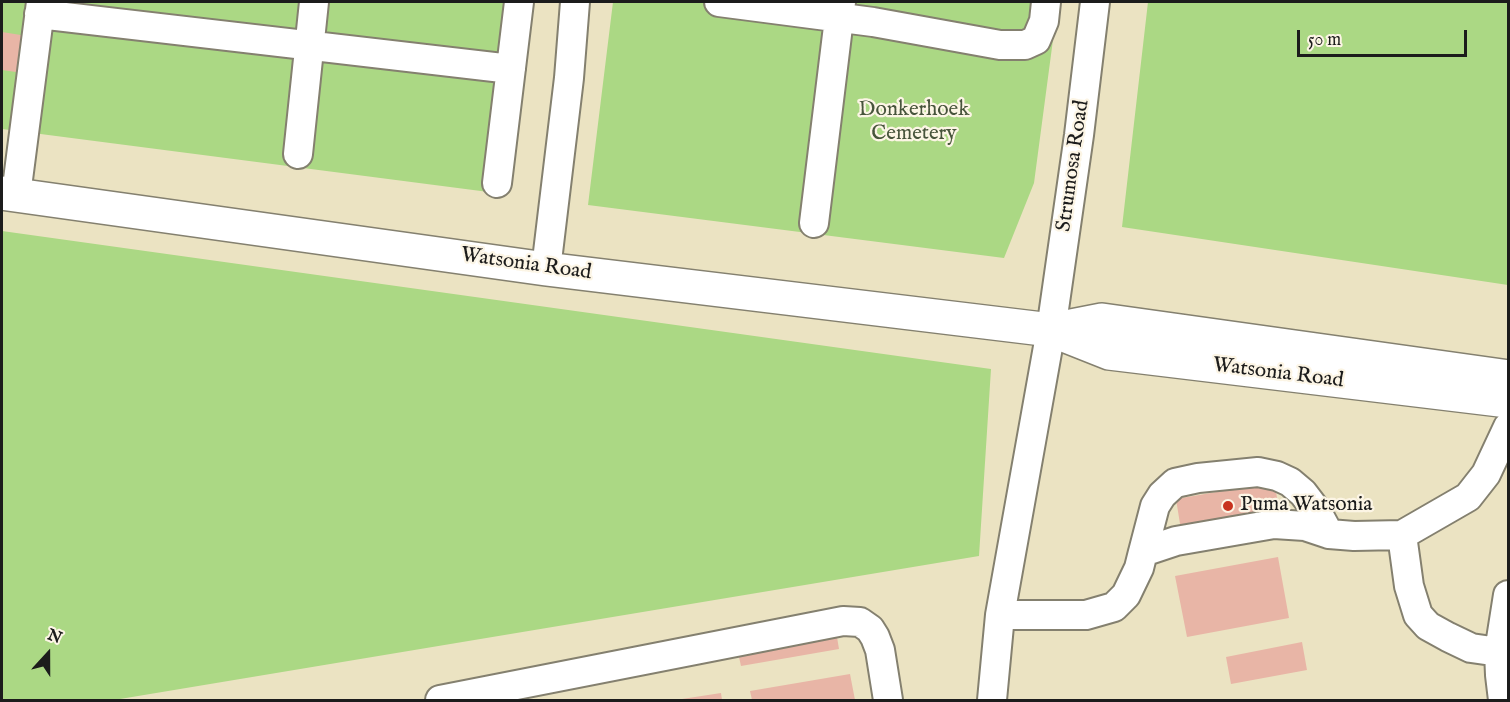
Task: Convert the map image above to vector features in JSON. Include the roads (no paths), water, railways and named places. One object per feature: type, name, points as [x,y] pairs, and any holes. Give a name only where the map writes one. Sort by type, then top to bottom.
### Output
[{"type":"main road","name":"Watsonia Road","points":[[9,194],[546,269],[1051,330],[1109,353],[1509,401]]},
{"type":"main road","name":"Watsonia Road","points":[[1051,330],[1102,320],[1509,377]]},
{"type":"street","points":[[298,154],[314,2]]},
{"type":"street","points":[[497,183],[519,2]]},
{"type":"street","points":[[546,269],[569,78],[575,2]]},
{"type":"street","points":[[718,2],[840,9],[1000,45],[1025,45],[1036,40],[1044,21],[1046,2]]},
{"type":"street","name":"Strumosa Road","points":[[992,700],[1000,615],[1051,330],[1079,135],[1095,2]]},
{"type":"street","points":[[9,194],[40,8],[310,47],[511,69]]},
{"type":"street","points":[[814,224],[840,9]]},
{"type":"street","points":[[1143,552],[1176,541],[1274,524],[1305,526],[1329,534],[1402,535],[1468,497],[1486,474],[1509,427]]},
{"type":"street","points":[[1000,615],[1086,615],[1114,607],[1126,595],[1139,568],[1155,506],[1162,495],[1175,483],[1198,478],[1258,472],[1276,476],[1290,482],[1303,494],[1316,510],[1329,534]]},
{"type":"street","points":[[1402,535],[1410,586],[1418,615],[1428,626],[1471,648],[1499,652]]},
{"type":"street","points":[[1503,700],[1499,652],[1508,595]]},
{"type":"street","points":[[440,700],[843,621],[860,622],[870,629],[875,637],[880,650],[888,700]]},
{"type":"place","name":"Puma Watsonia","points":[[1228,506]]},
{"type":"park label","name":"Donkerhoek Cemetery","points":[[914,123]]}]
